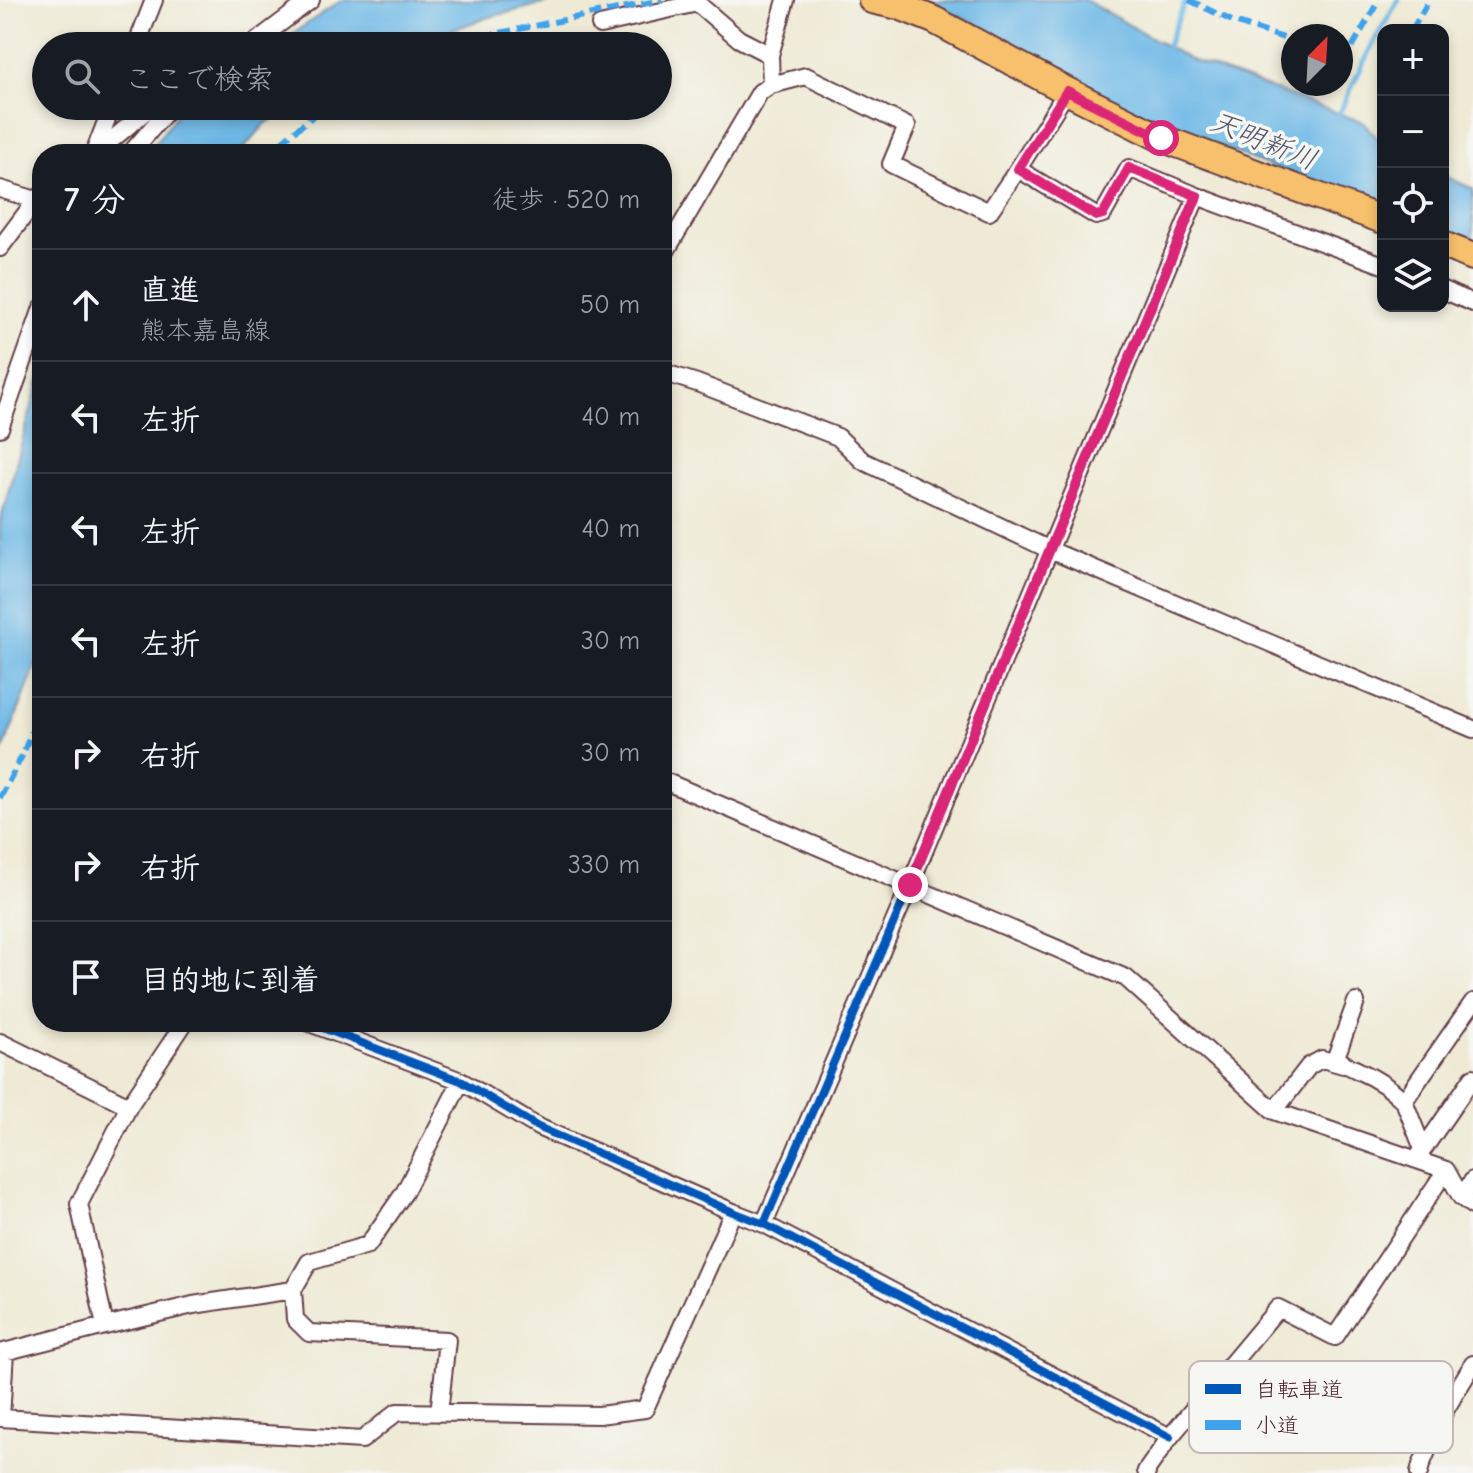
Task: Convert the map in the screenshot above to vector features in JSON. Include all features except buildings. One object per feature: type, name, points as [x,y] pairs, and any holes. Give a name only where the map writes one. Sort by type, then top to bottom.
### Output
[{"type":"main road","points":[[872,0],[899,6],[934,20],[1161,138],[1377,218]]},
{"type":"main road","points":[[1449,247],[1473,257]]},
{"type":"street","points":[[141,32],[154,0]]},
{"type":"street","points":[[269,32],[311,0]]},
{"type":"street","points":[[771,85],[770,55],[786,0]]},
{"type":"street","points":[[600,25],[697,3],[739,39],[770,55]]},
{"type":"street","points":[[672,241],[760,92],[771,85],[806,76],[907,126],[891,164],[989,212],[1067,91]]},
{"type":"street","points":[[98,144],[107,120]]},
{"type":"street","points":[[106,144],[135,120]]},
{"type":"street","points":[[139,144],[159,120]]},
{"type":"street","points":[[1018,169],[1096,216],[1103,214],[1129,168],[1377,263]]},
{"type":"street","points":[[0,189],[32,196]]},
{"type":"street","points":[[764,1224],[910,885],[1197,196]]},
{"type":"street","points":[[0,248],[32,206]]},
{"type":"street","points":[[1449,293],[1473,303]]},
{"type":"street","points":[[0,428],[32,337]]},
{"type":"street","points":[[672,375],[838,437],[863,461],[1050,550],[1473,729]]},
{"type":"street","points":[[672,784],[1126,978],[1274,1111],[1393,1153],[1420,1154],[1446,1170],[1467,1202]]},
{"type":"street","points":[[1343,1065],[1336,1057],[1356,1002]]},
{"type":"street","points":[[1404,1101],[1473,1002]]},
{"type":"street","points":[[105,1326],[79,1204],[129,1106],[178,1032]]},
{"type":"street","points":[[333,1032],[461,1081],[538,1127],[764,1224],[1170,1437]]},
{"type":"street","points":[[0,1042],[129,1106]]},
{"type":"street","points":[[1274,1111],[1309,1066],[1322,1059],[1343,1065],[1393,1089],[1404,1101],[1420,1154]]},
{"type":"street","points":[[1420,1154],[1473,1077]]},
{"type":"street","points":[[439,1413],[447,1340],[309,1333],[295,1319],[293,1290],[309,1262],[368,1245],[404,1193],[461,1081]]},
{"type":"street","points":[[1234,1361],[1278,1308],[1335,1337],[1446,1170]]},
{"type":"street","points":[[1467,1202],[1473,1180]]},
{"type":"street","points":[[293,1290],[193,1305],[3,1353],[1,1418],[362,1440],[397,1412],[599,1415],[645,1409],[733,1212]]},
{"type":"street","points":[[1453,1397],[1473,1364]]},
{"type":"street","points":[[1147,1473],[1189,1414]]},
{"type":"street","points":[[1419,1473],[1427,1453]]},
{"type":"water","points":[[342,0],[558,0],[446,32],[295,32]]},
{"type":"water","name":"天明新川","points":[[924,0],[1085,0],[1191,60],[1281,92],[1281,96],[1291,96],[1363,122],[1377,137],[1377,208],[1138,115],[1007,39]]},
{"type":"water","points":[[172,120],[271,120],[248,144],[154,144]]},
{"type":"water","points":[[1449,178],[1473,189],[1473,244],[1449,235]]},
{"type":"water","points":[[32,406],[32,676],[0,758],[0,522]]},
{"type":"waterway","points":[[1165,51],[1186,0]]},
{"type":"waterway","points":[[1336,120],[1398,0]]},
{"type":"marked path","points":[[504,32],[662,0]]},
{"type":"marked path","points":[[1189,0],[1234,22],[1281,37]]},
{"type":"marked path","points":[[1353,46],[1379,0]]},
{"type":"marked path","points":[[1415,24],[1429,0]]},
{"type":"marked path","points":[[279,144],[308,120]]},
{"type":"marked path","points":[[0,798],[32,731]]},
{"type":"cycle path","points":[[764,1224],[910,885],[1197,196]]},
{"type":"cycle path","points":[[333,1032],[461,1081],[538,1127],[764,1224],[1170,1437]]},
{"type":"route","points":[[910,885],[1197,196],[1129,168],[1103,214],[1096,216],[1018,169],[1067,91],[1161,138]]}]
